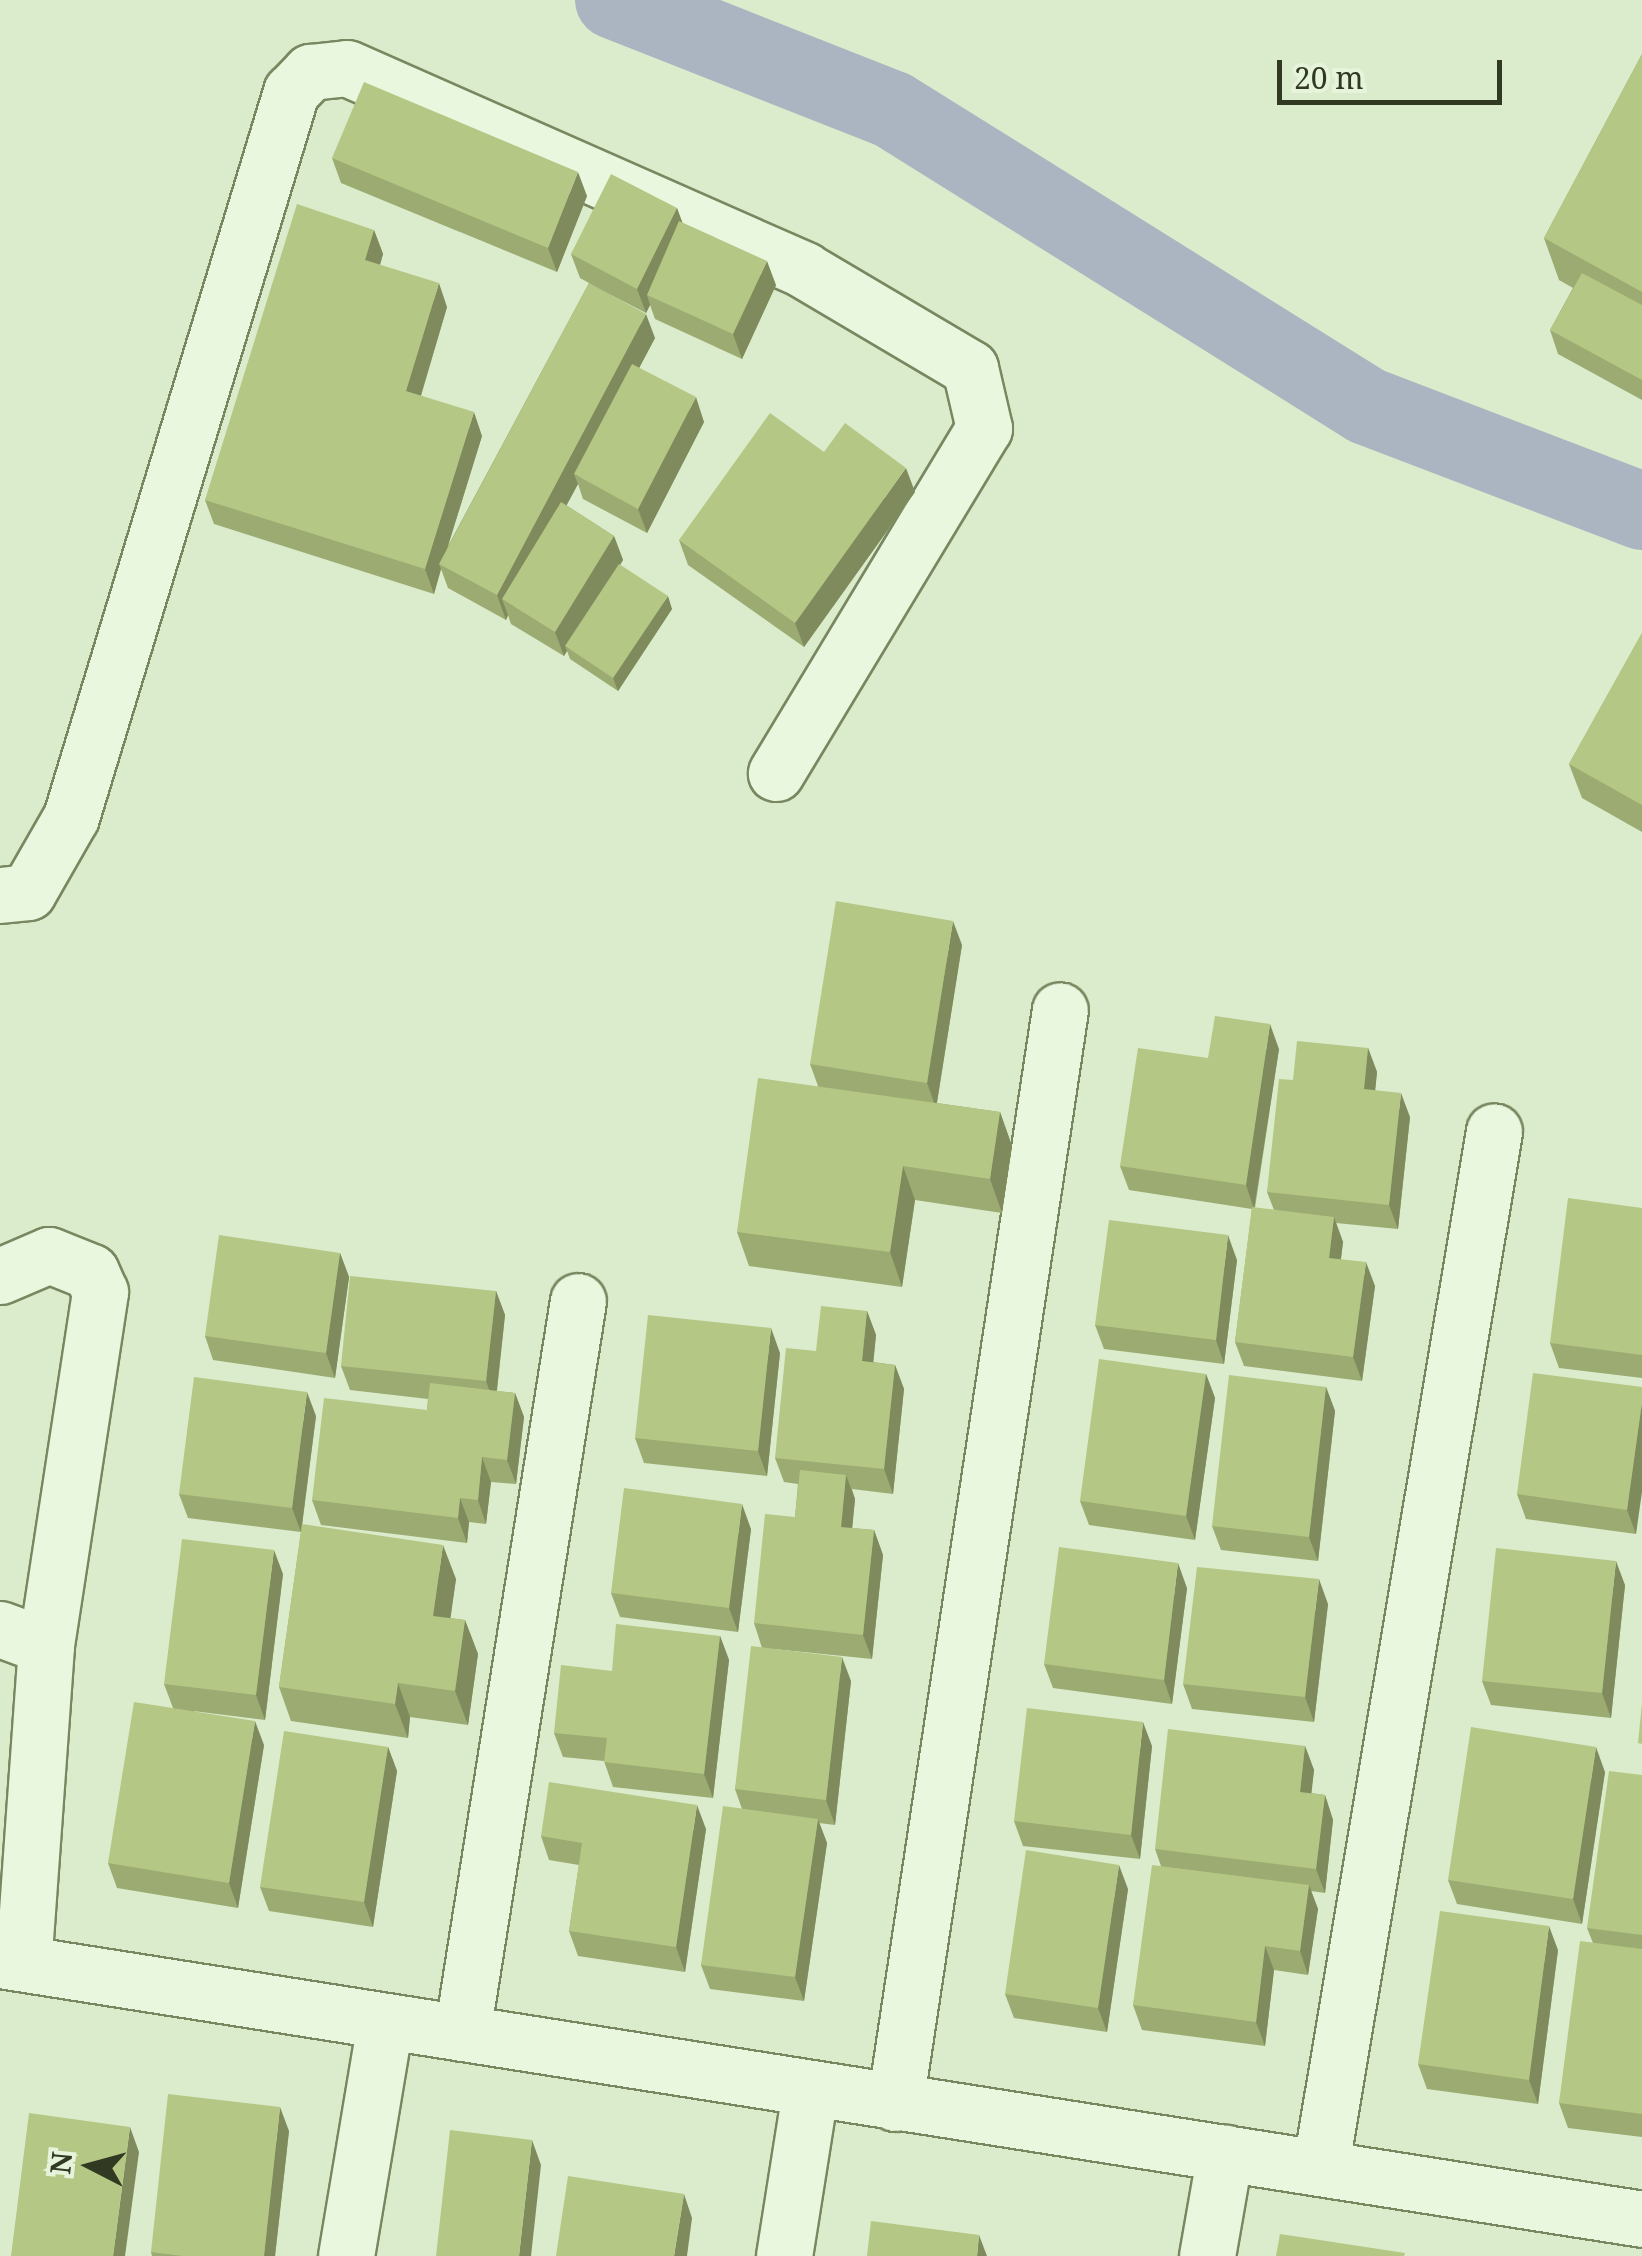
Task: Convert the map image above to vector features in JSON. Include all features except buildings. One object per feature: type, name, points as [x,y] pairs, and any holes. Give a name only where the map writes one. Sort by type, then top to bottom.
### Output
[{"type":"street","points":[[0,895],[28,892],[71,817],[291,92],[310,72],[347,68],[786,262],[970,368],[984,428],[776,773]]},
{"type":"street","points":[[895,2103],[1060,1010]]},
{"type":"street","points":[[1321,2164],[1494,1131]]},
{"type":"street","points":[[0,1276],[49,1255],[91,1272],[100,1292],[23,1637],[12,1961],[810,2092],[1321,2164],[1635,2231]]},
{"type":"street","points":[[462,2034],[578,1301]]},
{"type":"street","points":[[346,2256],[386,2023]]},
{"type":"street","points":[[784,2256],[810,2092]]},
{"type":"street","points":[[1208,2256],[1225,2153]]},
{"type":"waterway","points":[[614,0],[893,110],[1367,406],[1642,511]]}]
